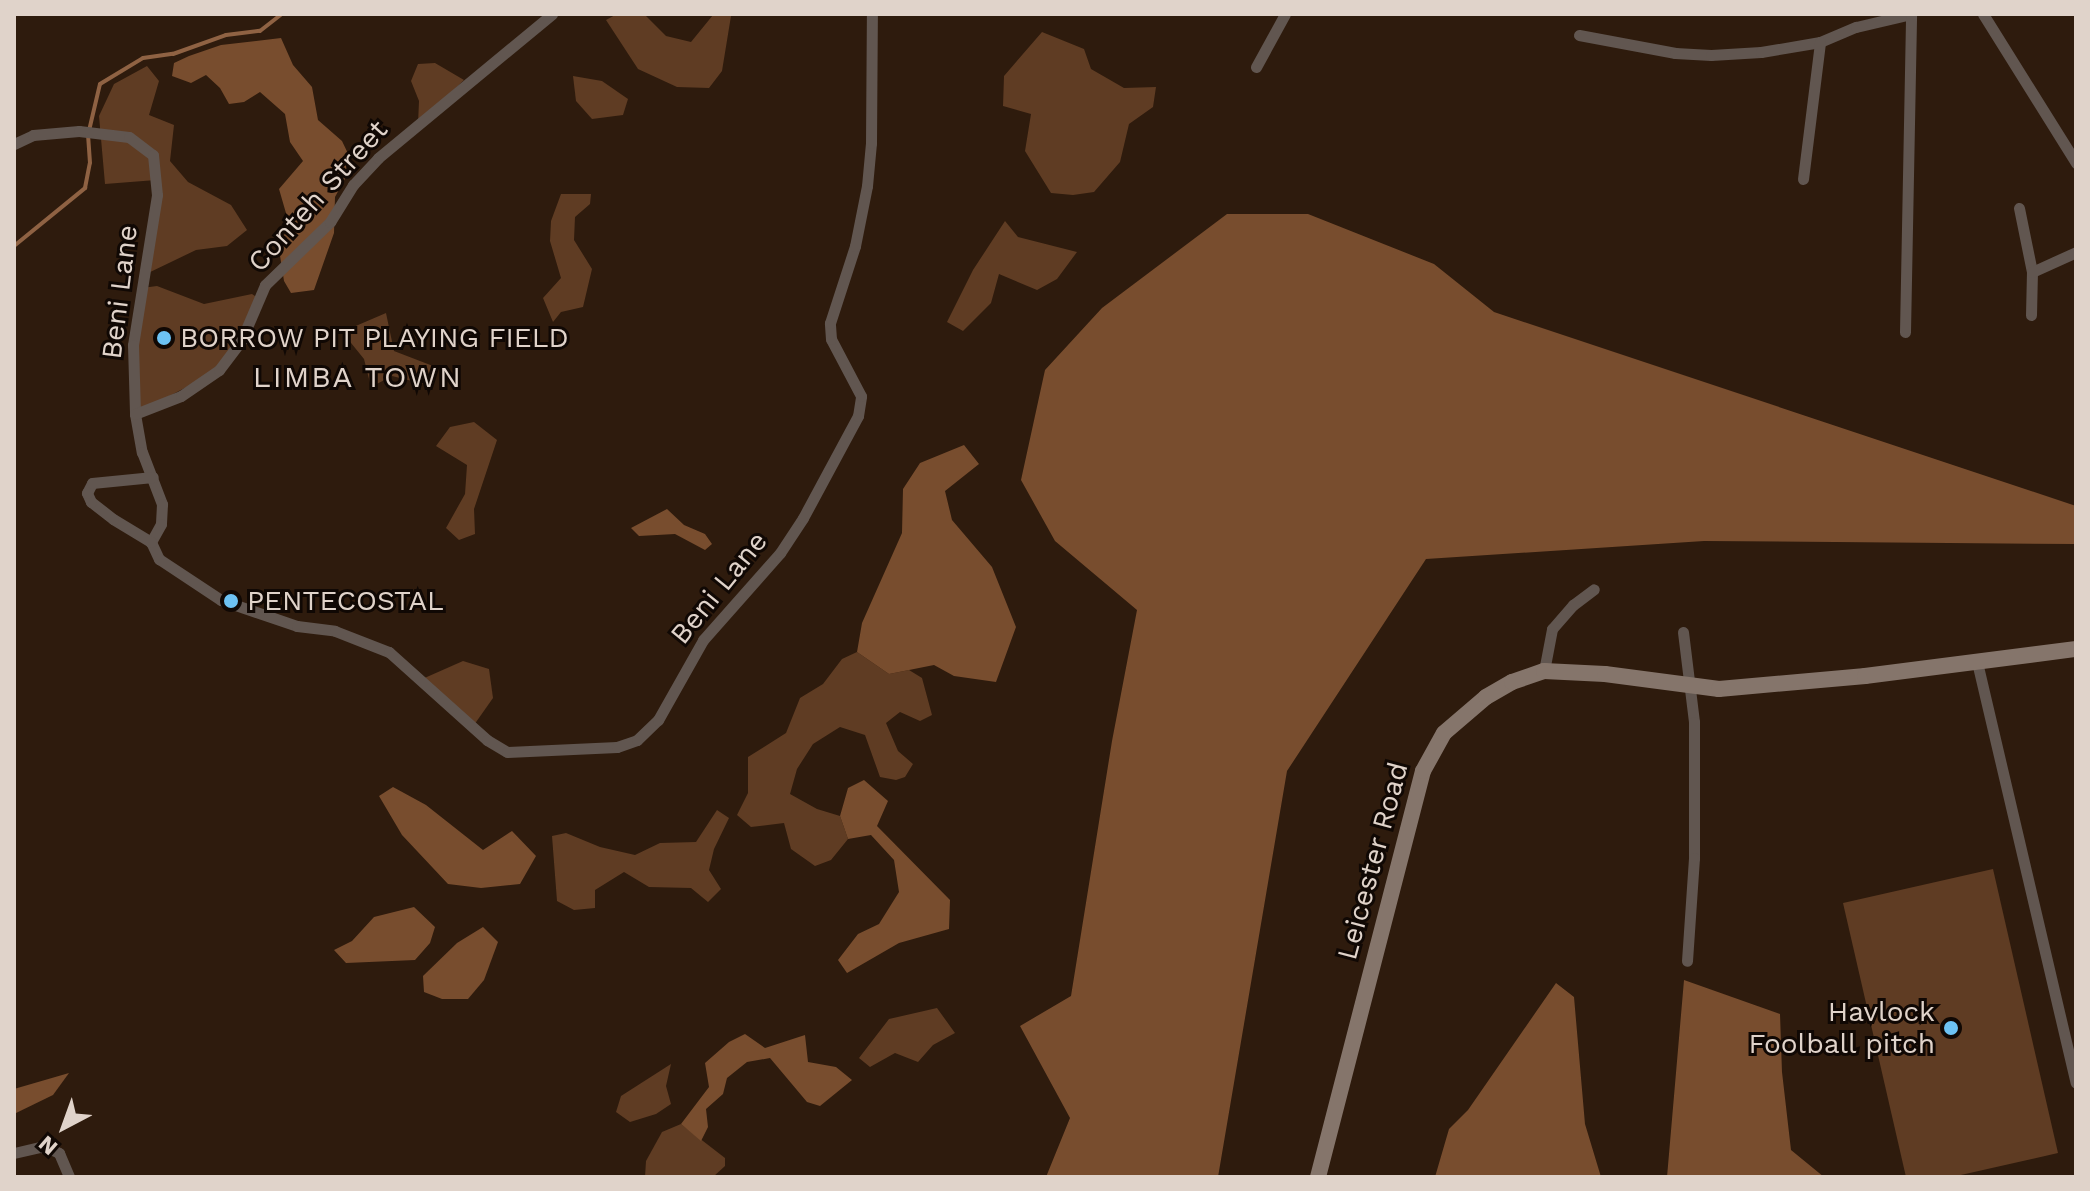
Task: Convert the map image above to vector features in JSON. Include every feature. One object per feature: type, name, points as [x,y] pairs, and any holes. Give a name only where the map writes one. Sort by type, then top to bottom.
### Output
[{"type":"street","name":"Conteh Street","points":[[135,414],[181,396],[219,370],[242,339],[265,285],[330,222],[353,185],[378,158],[552,14]]},
{"type":"street","name":"Beni Lane","points":[[14,144],[33,135],[79,131],[129,137],[153,155],[157,169],[157,195],[133,345],[135,414],[142,452],[162,504],[161,524],[151,542],[159,559],[221,600],[297,626],[335,631],[396,656],[495,746],[507,752],[617,747],[637,740],[658,720],[703,640],[780,553],[803,518],[858,416],[862,401],[859,389],[834,346],[830,331],[855,246],[867,186],[871,143],[872,14]]},
{"type":"street","points":[[1256,67],[1285,14]]},
{"type":"street","points":[[1579,35],[1675,53],[1711,55],[1761,52],[1820,42],[1856,27],[1911,14],[1905,332]]},
{"type":"street","points":[[1983,14],[2076,163]]},
{"type":"street","points":[[1803,179],[1820,42]]},
{"type":"street","points":[[2019,208],[2032,272],[2031,315]]},
{"type":"street","points":[[2032,272],[2076,252]]},
{"type":"street","points":[[151,542],[113,519],[91,502],[87,493],[92,483],[153,477]]},
{"type":"street","points":[[1544,671],[1552,629],[1573,605],[1594,589]]},
{"type":"street","points":[[1683,632],[1693,688],[1694,858],[1687,961]]},
{"type":"street","name":"Leicester Road","points":[[1318,1177],[1426,762],[1444,733],[1475,704],[1512,682],[1544,671],[1605,674],[1693,688],[1789,684],[2076,649]]},
{"type":"street","points":[[1977,662],[2076,1083]]},
{"type":"street","points":[[14,1153],[40,1147],[53,1150],[59,1153],[69,1177]]},
{"type":"shaded area","points":[[617,14],[644,14],[666,36],[691,42],[713,15],[731,16],[722,71],[709,88],[677,87],[638,69],[606,20]]},
{"type":"shaded area","points":[[1042,32],[1084,49],[1091,69],[1124,88],[1156,87],[1153,107],[1129,124],[1120,162],[1094,192],[1073,195],[1051,193],[1025,151],[1031,114],[1003,106],[1004,76]]},
{"type":"shaded area","points":[[281,38],[293,65],[312,87],[318,120],[342,141],[353,164],[335,197],[334,233],[314,290],[291,293],[284,281],[278,243],[290,227],[279,189],[303,161],[290,142],[285,114],[260,92],[244,102],[229,104],[220,88],[206,75],[191,83],[172,76],[174,63],[189,56],[221,45]]},
{"type":"shaded area","points":[[435,63],[464,80],[418,124],[419,101],[411,81],[418,64]]},
{"type":"shaded area","points":[[147,66],[159,81],[149,115],[174,125],[170,161],[188,182],[231,205],[247,230],[227,246],[196,250],[144,275],[156,180],[105,184],[99,116],[114,84]]},
{"type":"shaded area","points":[[573,76],[602,81],[628,99],[623,115],[592,119],[576,101]]},
{"type":"shaded area","points":[[561,194],[591,194],[590,204],[575,217],[574,240],[592,269],[583,307],[561,312],[553,322],[543,298],[561,278],[550,241],[551,221]]},
{"type":"shaded area","points":[[1227,214],[1308,214],[1434,264],[1494,312],[2076,506],[2076,544],[1704,541],[1426,559],[1287,771],[1218,1177],[1046,1177],[1070,1118],[1020,1026],[1071,996],[1112,741],[1137,610],[1055,541],[1021,480],[1045,370],[1102,308]]},
{"type":"shaded area","points":[[1005,221],[1018,237],[1077,252],[1057,279],[1037,290],[999,274],[991,303],[963,331],[947,322],[973,270]]},
{"type":"shaded area","points":[[157,286],[204,304],[252,294],[259,299],[219,370],[135,414],[133,345],[142,288]]},
{"type":"shaded area","points":[[386,313],[394,351],[433,366],[424,384],[392,376],[371,387],[364,359],[347,338],[351,328]]},
{"type":"shaded area","points":[[474,422],[497,440],[474,509],[475,534],[459,540],[446,528],[465,494],[467,465],[436,446],[450,427]]},
{"type":"shaded area","points":[[964,445],[979,464],[945,491],[952,520],[992,567],[1016,627],[996,682],[954,676],[934,665],[889,674],[857,652],[862,623],[902,533],[903,489],[920,463]]},
{"type":"shaded area","points":[[667,509],[684,525],[705,534],[712,544],[705,550],[675,534],[639,536],[631,528]]},
{"type":"shaded area","points":[[857,652],[889,674],[909,670],[922,678],[932,715],[920,721],[900,712],[886,723],[898,751],[913,764],[905,777],[896,780],[880,777],[865,735],[840,727],[813,744],[797,769],[790,794],[817,809],[840,816],[848,839],[831,860],[815,866],[791,849],[784,823],[751,827],[737,815],[748,793],[748,757],[786,733],[800,698],[823,684],[842,659]]},
{"type":"shaded area","points":[[463,661],[489,669],[493,698],[474,725],[420,680]]},
{"type":"shaded area","points":[[864,780],[888,801],[877,826],[950,900],[949,929],[899,943],[847,973],[838,960],[858,934],[879,924],[899,892],[894,860],[871,835],[848,839],[840,816],[848,788]]},
{"type":"shaded area","points":[[393,787],[426,805],[483,850],[512,831],[536,856],[520,884],[481,888],[448,884],[402,835],[379,796]]},
{"type":"shaded area","points":[[717,810],[729,818],[714,849],[709,870],[721,889],[708,902],[691,888],[649,887],[624,872],[595,890],[595,908],[574,910],[557,901],[552,836],[566,833],[600,847],[635,855],[660,843],[696,842]]},
{"type":"shaded area","name":"Havlock Foolball pitch","points":[[1993,869],[2058,1153],[1952,1177],[1906,1177],[1843,903]]},
{"type":"shaded area","points":[[414,907],[435,927],[430,943],[415,960],[346,963],[334,950],[352,941],[374,917]]},
{"type":"shaded area","points":[[483,927],[498,942],[484,980],[468,999],[442,999],[424,992],[423,976],[457,943]]},
{"type":"shaded area","points":[[1684,980],[1780,1014],[1782,1072],[1791,1150],[1824,1177],[1667,1177]]},
{"type":"shaded area","points":[[1556,983],[1574,997],[1585,1124],[1601,1177],[1435,1177],[1449,1129],[1468,1110]]},
{"type":"shaded area","points":[[937,1008],[955,1033],[933,1045],[918,1062],[895,1053],[870,1067],[859,1058],[889,1019]]},
{"type":"shaded area","points":[[745,1034],[765,1048],[805,1035],[808,1062],[836,1067],[852,1080],[820,1106],[807,1102],[770,1058],[747,1062],[727,1078],[723,1094],[706,1109],[708,1127],[701,1141],[681,1124],[709,1087],[705,1063],[729,1042]]},
{"type":"shaded area","points":[[671,1064],[666,1086],[671,1104],[656,1114],[630,1122],[616,1112],[621,1096]]},
{"type":"shaded area","points":[[69,1073],[53,1095],[14,1114],[14,1089]]},
{"type":"shaded area","points":[[681,1124],[725,1158],[725,1166],[713,1177],[645,1177],[646,1161],[662,1132]]},
{"type":"waterway","points":[[14,246],[85,188],[90,163],[88,135],[100,84],[143,58],[173,54],[226,35],[260,31],[282,14]]},
{"type":"place","name":"BORROW PIT PLAYING FIELD","points":[[164,338]]},
{"type":"place","name":"PENTECOSTAL","points":[[231,601]]},
{"type":"place","name":"Havlock Foolball pitch","points":[[1951,1028]]},
{"type":"district","name":"LIMBA TOWN","points":[[358,377]]}]
